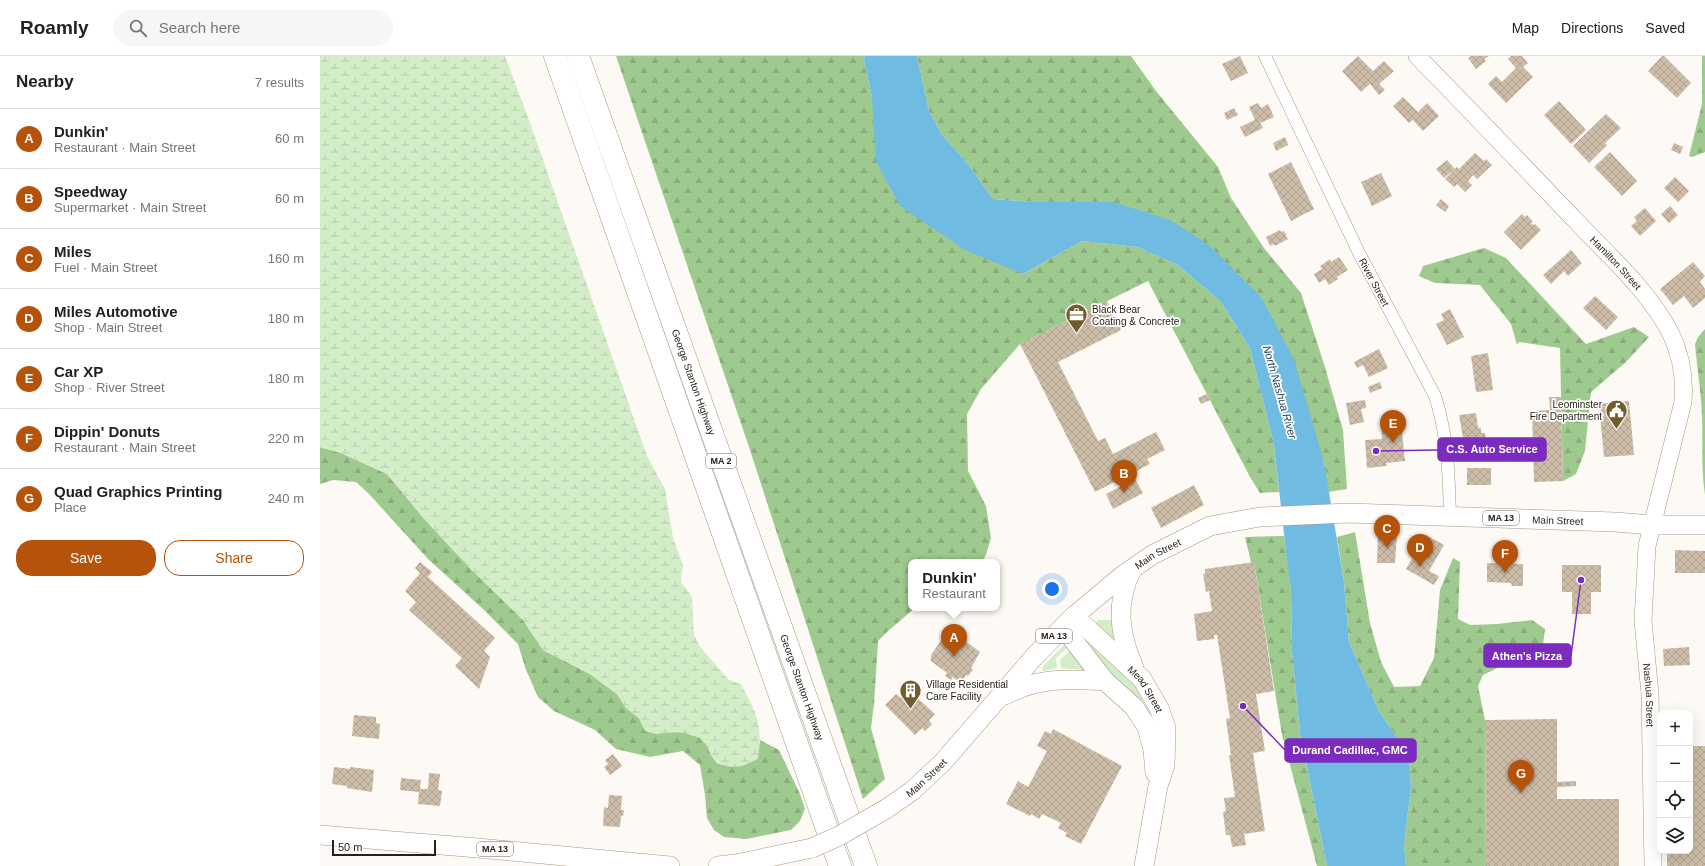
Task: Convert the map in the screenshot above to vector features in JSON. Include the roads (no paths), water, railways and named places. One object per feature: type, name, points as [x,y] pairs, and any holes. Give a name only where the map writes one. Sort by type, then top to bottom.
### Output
[{"type":"highway","name":"MA 2","points":[[554,56],[840,866]]},
{"type":"highway","name":"George Stanton Highway","points":[[578,56],[866,866]]},
{"type":"main road","name":"Hamilton Street","points":[[1417,56],[1619,266],[1654,307],[1670,333],[1677,347],[1681,362],[1684,389],[1679,421],[1652,525]]},
{"type":"main road","name":"Main Street","points":[[718,866],[737,865],[805,849],[839,836],[886,809],[912,791],[943,762],[1069,622],[1132,569],[1152,555],[1210,526],[1260,517],[1349,513],[1615,522],[1652,525],[1705,525]]},
{"type":"main road","name":"Nashua Street","points":[[1652,525],[1647,546],[1643,621],[1650,694],[1653,866]]},
{"type":"main road","points":[[1132,569],[1127,579],[1120,612],[1128,654],[1136,671]]},
{"type":"main road","name":"Mead Street","points":[[1069,622],[1136,671],[1150,691],[1159,708],[1166,728],[1165,765],[1158,786],[1144,866]]},
{"type":"main road","name":"Mead Street","points":[[1069,622],[1105,681],[1134,707],[1147,727],[1153,750],[1158,786]]},
{"type":"main road","points":[[1000,698],[1017,689],[1034,683],[1069,678],[1105,681]]},
{"type":"main road","name":"MA 13","points":[[320,835],[670,866]]},
{"type":"main road","points":[[783,866],[805,849]]},
{"type":"street","name":"River Street","points":[[1265,56],[1359,253],[1435,396],[1439,408],[1448,454],[1450,517]]},
{"type":"water","name":"North Nashua River","points":[[865,56],[917,56],[929,111],[942,135],[968,164],[993,199],[1034,202],[1113,202],[1170,220],[1209,245],[1261,297],[1294,359],[1324,462],[1344,582],[1349,642],[1379,711],[1409,756],[1411,787],[1404,845],[1406,866],[1327,866],[1300,733],[1292,652],[1291,588],[1274,445],[1250,348],[1221,302],[1178,265],[1137,247],[1082,241],[1023,274],[965,250],[900,206],[876,161],[872,98],[864,60]]},
{"type":"place","name":"Black Bear Coating & Concrete","points":[[1076,334]]},
{"type":"place","name":"Leominster Fire Department","points":[[1617,430]]},
{"type":"place","name":"Car XP","points":[[1393,443]]},
{"type":"place","name":"C.S. Auto Service","points":[[1376,451]]},
{"type":"place","name":"Speedway","points":[[1124,493]]},
{"type":"place","name":"Miles","points":[[1387,548]]},
{"type":"place","name":"Miles Automotive","points":[[1420,567]]},
{"type":"place","name":"Dippin' Donuts","points":[[1505,573]]},
{"type":"place","name":"Athen's Pizza","points":[[1581,580]]},
{"type":"place","name":"Dunkin'","points":[[954,657]]},
{"type":"place","name":"Durand Cadillac, GMC","points":[[1243,706]]},
{"type":"place","name":"Village Residential Care Facility","points":[[910,710]]},
{"type":"place","name":"Quad Graphics Printing","points":[[1521,793]]}]
